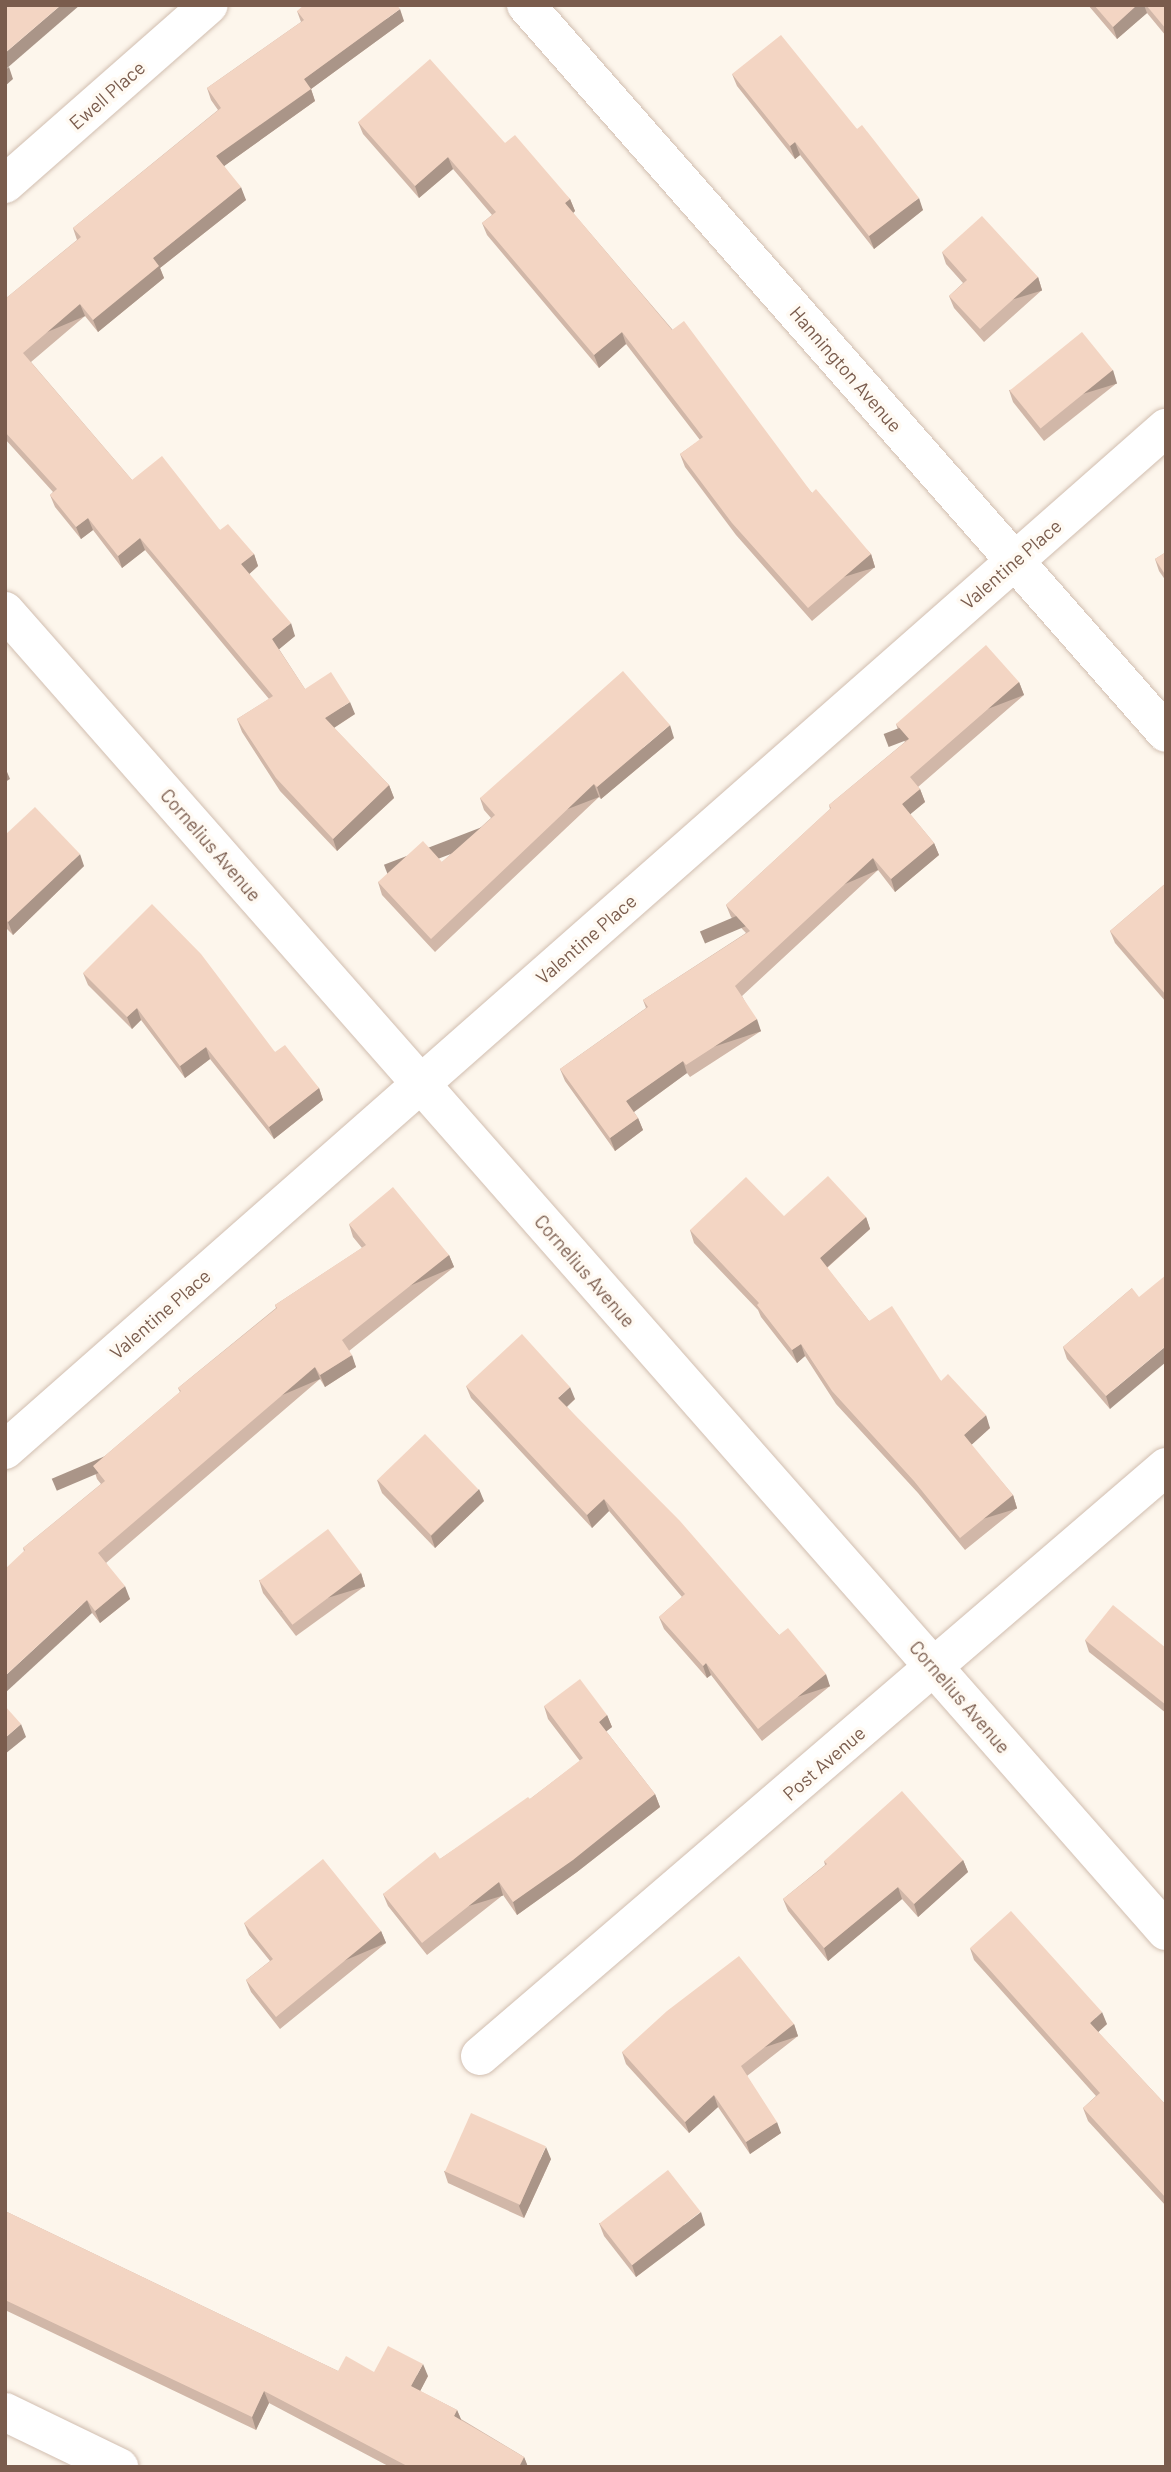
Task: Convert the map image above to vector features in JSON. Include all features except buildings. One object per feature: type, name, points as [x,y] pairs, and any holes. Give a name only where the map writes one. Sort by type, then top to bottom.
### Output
[{"type":"street","name":"Ewell Place","points":[[5,184],[209,5]]},
{"type":"street","name":"Hannington Avenue","points":[[526,5],[1166,733]]},
{"type":"street","name":"Valentine Place","points":[[5,1450],[1166,428]]},
{"type":"street","name":"Cornelius Avenue","points":[[5,611],[1166,1931]]},
{"type":"street","name":"Post Avenue","points":[[480,2056],[1166,1467]]},
{"type":"street","points":[[5,2412],[119,2467]]}]
